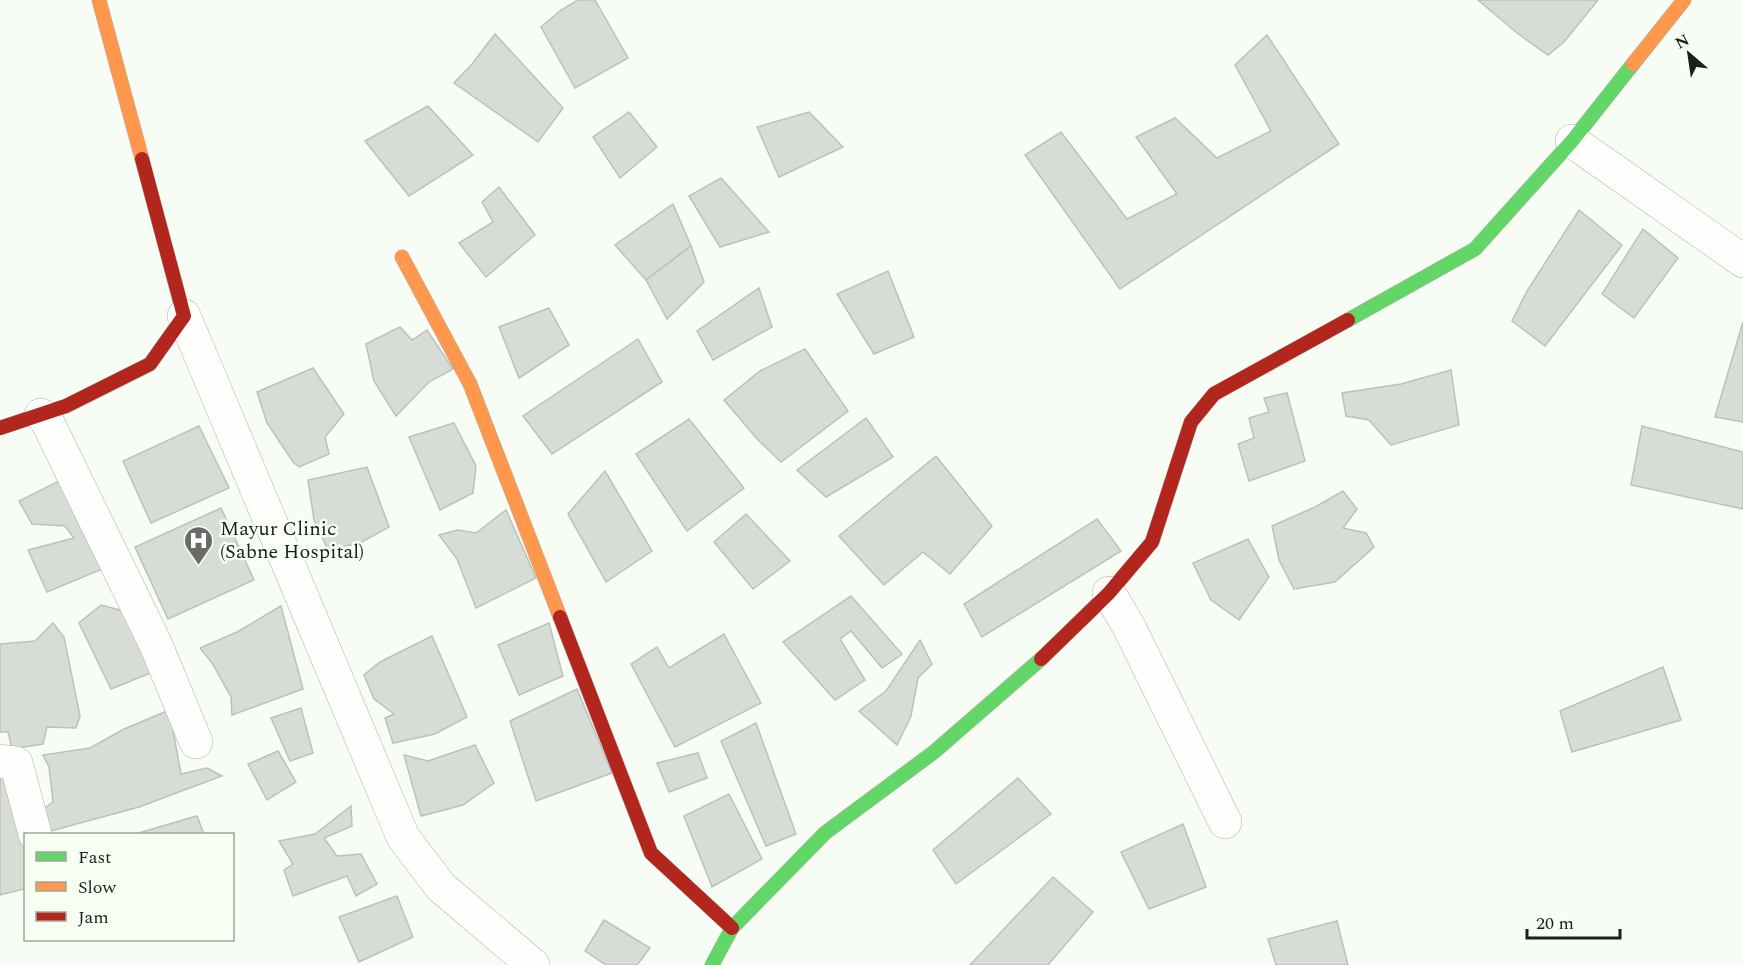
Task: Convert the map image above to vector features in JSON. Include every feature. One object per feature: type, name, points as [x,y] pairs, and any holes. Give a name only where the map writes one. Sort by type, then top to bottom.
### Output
[{"type":"street","points":[[99,0],[184,316],[403,837],[441,887],[533,965]]},
{"type":"street","points":[[712,965],[732,928],[825,833],[934,752],[995,700],[1109,593],[1152,542],[1191,422],[1214,394],[1475,249],[1572,141],[1684,0]]},
{"type":"street","points":[[1572,141],[1743,261]]},
{"type":"street","points":[[402,257],[470,384],[651,853],[732,928]]},
{"type":"street","points":[[0,428],[66,406],[150,364],[184,316]]},
{"type":"street","points":[[41,415],[46,419],[156,645],[196,742]]},
{"type":"street","points":[[1109,593],[1129,627],[1225,822]]},
{"type":"street","points":[[0,761],[16,763],[35,833]]},
{"type":"building","points":[[578,0],[595,0],[628,58],[575,88],[541,27],[561,10]]},
{"type":"building","points":[[1478,0],[1598,0],[1564,42],[1548,55],[1517,33]]},
{"type":"building","points":[[495,34],[563,108],[538,142],[454,83]]},
{"type":"building","points":[[1267,35],[1339,144],[1120,289],[1025,155],[1061,132],[1127,219],[1177,194],[1136,137],[1175,118],[1217,158],[1271,131],[1235,65]]},
{"type":"building","points":[[428,106],[473,155],[409,196],[365,141]]},
{"type":"building","points":[[629,112],[657,147],[620,178],[593,137]]},
{"type":"building","points":[[809,112],[843,147],[779,177],[757,127]]},
{"type":"building","points":[[721,178],[769,232],[720,247],[689,196]]},
{"type":"building","points":[[499,187],[535,235],[486,277],[459,243],[493,222],[482,202]]},
{"type":"building","points":[[673,204],[691,246],[646,280],[615,245]]},
{"type":"building","points":[[1579,210],[1622,245],[1545,346],[1512,321],[1527,291]]},
{"type":"building","points":[[1643,229],[1678,258],[1634,318],[1602,294]]},
{"type":"building","points":[[691,246],[704,282],[667,319],[646,280]]},
{"type":"building","points":[[888,271],[914,337],[874,354],[837,294]]},
{"type":"building","points":[[759,288],[772,327],[713,360],[697,331]]},
{"type":"building","points":[[549,308],[569,345],[519,378],[499,327]]},
{"type":"building","points":[[1743,322],[1743,422],[1715,417]]},
{"type":"building","points":[[400,327],[412,340],[427,330],[453,369],[429,382],[396,416],[374,381],[366,344]]},
{"type":"building","points":[[638,339],[662,382],[552,454],[523,416]]},
{"type":"building","points":[[805,349],[848,411],[781,462],[758,440],[724,400],[760,371]]},
{"type":"building","points":[[313,368],[344,414],[325,437],[329,454],[299,467],[293,462],[267,423],[257,392]]},
{"type":"building","points":[[1451,370],[1459,425],[1391,445],[1369,420],[1346,416],[1342,393],[1401,384]]},
{"type":"building","points":[[1287,393],[1305,461],[1249,481],[1238,444],[1254,438],[1249,418],[1269,412],[1264,398]]},
{"type":"building","points":[[866,418],[893,457],[826,497],[797,470]]},
{"type":"building","points":[[689,419],[744,488],[687,531],[636,454]]},
{"type":"building","points":[[454,423],[476,466],[473,493],[440,510],[409,437]]},
{"type":"building","points":[[199,426],[229,488],[151,523],[123,461]]},
{"type":"building","points":[[1642,426],[1743,452],[1743,509],[1631,485]]},
{"type":"building","points":[[936,456],[992,526],[950,574],[923,552],[884,585],[839,536]]},
{"type":"building","points":[[367,467],[389,527],[360,543],[328,550],[314,520],[308,480]]},
{"type":"building","points":[[605,471],[652,551],[606,582],[568,514]]},
{"type":"building","points":[[71,475],[107,567],[47,592],[28,550],[74,538],[65,526],[32,524],[19,501]]},
{"type":"building","points":[[1343,491],[1357,509],[1343,528],[1366,533],[1374,547],[1335,582],[1294,589],[1279,560],[1272,526],[1315,507]]},
{"type":"building","points":[[221,508],[254,580],[168,619],[135,547]]},
{"type":"building","points":[[506,510],[536,578],[476,608],[457,559],[439,535],[458,530],[476,533]]},
{"type":"building","points":[[746,514],[790,561],[753,589],[714,542]]},
{"type":"building","points":[[1097,519],[1121,551],[982,637],[964,604]]},
{"type":"building","points":[[1248,539],[1269,577],[1239,620],[1211,600],[1193,563]]},
{"type":"building","points":[[851,596],[902,654],[882,668],[851,631],[840,639],[865,680],[835,700],[783,642]]},
{"type":"building","points":[[101,605],[123,611],[153,672],[111,689],[79,623]]},
{"type":"building","points":[[281,606],[303,689],[232,715],[231,697],[212,663],[200,648],[237,632]]},
{"type":"building","points":[[53,623],[64,637],[80,716],[76,728],[47,727],[43,744],[12,749],[8,732],[0,732],[0,644],[35,641]]},
{"type":"building","points":[[549,623],[563,676],[519,695],[498,645]]},
{"type":"building","points":[[724,634],[761,703],[675,747],[631,664],[657,647],[669,668]]},
{"type":"building","points":[[432,636],[467,717],[435,734],[393,743],[385,718],[394,714],[374,699],[364,675],[380,662]]},
{"type":"building","points":[[920,640],[932,664],[918,678],[911,716],[897,745],[859,711],[886,691]]},
{"type":"building","points":[[1663,667],[1681,720],[1572,752],[1560,711]]},
{"type":"building","points":[[577,689],[612,773],[536,801],[510,721]]},
{"type":"building","points":[[301,708],[313,753],[290,761],[271,718]]},
{"type":"building","points":[[172,709],[185,722],[173,730],[181,774],[207,768],[222,776],[139,807],[47,832],[43,809],[53,802],[49,767],[43,755],[90,748],[124,729]]},
{"type":"building","points":[[756,723],[796,834],[766,846],[721,741]]},
{"type":"building","points":[[475,745],[494,783],[463,805],[421,816],[404,755],[428,761]]},
{"type":"building","points":[[278,751],[296,782],[267,800],[248,764]]},
{"type":"building","points":[[698,753],[707,778],[669,792],[657,763]]},
{"type":"building","points":[[6,775],[24,837],[24,889],[0,895],[0,778]]},
{"type":"building","points":[[1018,778],[1051,814],[956,884],[933,850]]},
{"type":"building","points":[[729,794],[762,859],[712,887],[684,816]]},
{"type":"building","points":[[351,806],[352,826],[324,838],[337,856],[361,854],[377,884],[356,896],[347,876],[293,896],[284,870],[293,864],[279,841],[315,834]]},
{"type":"building","points":[[197,816],[204,833],[138,833]]},
{"type":"building","points":[[1183,824],[1206,887],[1149,909],[1121,852]]},
{"type":"building","points":[[1053,877],[1093,912],[1048,965],[970,965]]},
{"type":"building","points":[[397,896],[413,937],[359,962],[339,917]]},
{"type":"building","points":[[604,920],[650,948],[637,965],[606,965],[585,951]]},
{"type":"building","points":[[1337,921],[1348,965],[1276,965],[1268,939]]},
{"type":"traffic: fast","points":[[1348,320],[1475,249],[1572,141],[1633,64]]},
{"type":"traffic: fast","points":[[712,965],[732,928],[825,833],[934,752],[1041,659]]},
{"type":"traffic: slow","points":[[99,0],[142,159]]},
{"type":"traffic: slow","points":[[1633,64],[1684,0]]},
{"type":"traffic: slow","points":[[402,257],[470,384],[560,617]]},
{"type":"traffic: jam","points":[[0,428],[66,406],[150,364],[184,316],[142,159]]},
{"type":"traffic: jam","points":[[1041,659],[1109,593],[1152,542],[1191,422],[1214,394],[1348,320]]},
{"type":"traffic: jam","points":[[560,617],[651,853],[732,928]]},
{"type":"place","name":"Mayur Clinic (Sabne Hospital)","points":[[199,566]]}]
